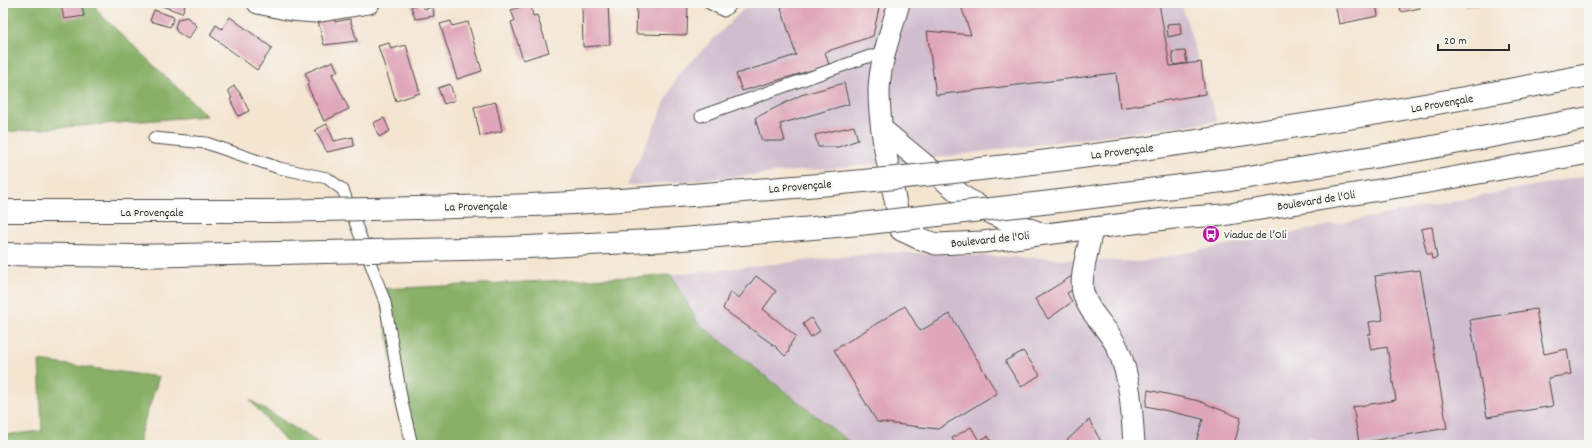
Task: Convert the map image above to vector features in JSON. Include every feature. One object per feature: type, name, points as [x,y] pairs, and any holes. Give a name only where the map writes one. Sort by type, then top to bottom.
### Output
[{"type":"highway","name":"La Provençale","points":[[3,211],[271,211],[533,205],[771,189],[990,168],[1254,134],[1436,104],[1589,75]]},
{"type":"highway","points":[[3,254],[134,256],[508,248],[670,240],[860,224],[1230,180],[1411,151],[1589,118]]},
{"type":"street","points":[[258,3],[291,10],[315,12],[369,3]]},
{"type":"street","name":"Boulevard de l'Oli","points":[[898,3],[884,56],[879,89],[882,129],[901,230],[936,244],[983,242],[1173,218],[1223,215],[1429,182],[1589,153]]},
{"type":"street","name":"Boulevard de l'Oli","points":[[882,129],[931,167],[964,197],[992,214],[1041,234]]},
{"type":"street","points":[[1092,228],[1089,250],[1084,267],[1082,291],[1092,311],[1118,349],[1130,393],[1134,445]]},
{"type":"lane","points":[[709,3],[724,11],[733,3]]},
{"type":"lane","points":[[701,116],[870,56],[884,56]]},
{"type":"lane","points":[[154,138],[206,143],[279,168],[327,178],[343,190],[385,302],[402,402],[412,445]]},
{"type":"shaded area","points":[[750,3],[1181,3],[1217,121],[911,161],[627,186],[678,74]]},
{"type":"shaded area","points":[[1589,175],[1589,445],[1326,445],[1309,437],[1306,445],[853,445],[698,323],[671,275],[888,252],[1140,262]]},
{"type":"green space","points":[[3,3],[93,3],[100,14],[207,116],[3,132]]},
{"type":"green space","points":[[671,275],[698,323],[853,445],[383,445],[403,439],[380,289]]},
{"type":"green space","points":[[39,361],[159,377],[139,438],[141,445],[3,445],[3,435],[42,431]]},
{"type":"green space","points":[[250,400],[322,445],[289,445]]},
{"type":"building","points":[[81,3],[84,16],[64,19],[61,5]]},
{"type":"building","points":[[153,3],[186,3],[182,13]]},
{"type":"building","points":[[585,3],[608,3],[610,45],[583,47],[582,6],[585,6]]},
{"type":"building","points":[[637,3],[688,3],[687,35],[636,34]]},
{"type":"building","points":[[786,3],[880,3],[873,36],[825,52],[829,65],[742,91],[736,74],[796,55],[781,8]]},
{"type":"building","points":[[960,3],[1159,3],[1170,66],[1201,62],[1205,94],[1120,108],[1116,73],[936,95],[927,31],[971,35]]},
{"type":"building","points":[[1335,3],[1376,3],[1378,16],[1339,24]]},
{"type":"building","points":[[1399,3],[1419,3],[1420,8],[1401,12]]},
{"type":"building","points":[[1464,3],[1482,3],[1482,4],[1465,7]]},
{"type":"building","points":[[530,4],[533,16],[537,15],[549,52],[523,60],[511,22],[515,21],[511,10]]},
{"type":"building","points":[[420,5],[425,9],[433,7],[434,16],[415,19],[411,6]]},
{"type":"building","points":[[154,10],[174,17],[170,27],[150,21]]},
{"type":"building","points":[[187,17],[197,26],[188,39],[177,32],[175,27],[178,19]]},
{"type":"building","points":[[230,17],[272,48],[257,70],[210,35],[216,25],[222,29]]},
{"type":"building","points":[[334,19],[335,22],[350,19],[357,41],[324,45],[318,21]]},
{"type":"building","points":[[451,21],[452,26],[468,22],[482,71],[457,79],[440,24]]},
{"type":"building","points":[[1180,23],[1181,34],[1168,37],[1167,24]]},
{"type":"building","points":[[389,43],[391,49],[406,45],[420,93],[396,101],[378,46]]},
{"type":"building","points":[[1185,51],[1187,63],[1174,65],[1172,52]]},
{"type":"building","points":[[333,61],[338,72],[332,74],[349,109],[324,121],[307,85],[310,83],[305,73]]},
{"type":"building","points":[[844,83],[849,104],[780,124],[785,141],[762,141],[755,118],[801,95]]},
{"type":"building","points":[[450,84],[455,100],[444,104],[438,88]]},
{"type":"building","points":[[234,86],[240,93],[249,111],[238,116],[230,99],[232,98],[228,90]]},
{"type":"building","points":[[496,102],[502,131],[480,136],[474,107]]},
{"type":"building","points":[[384,118],[390,131],[379,137],[373,123]]},
{"type":"building","points":[[327,124],[334,141],[353,137],[354,146],[327,152],[315,130]]},
{"type":"building","points":[[854,126],[858,140],[838,147],[818,147],[815,135]]},
{"type":"building","points":[[1432,227],[1437,258],[1432,259],[1431,254],[1427,254],[1421,229]]},
{"type":"building","points":[[1420,270],[1447,428],[1359,443],[1353,407],[1396,400],[1387,347],[1371,350],[1368,334],[1371,334],[1369,322],[1383,320],[1375,276]]},
{"type":"building","points":[[756,276],[776,291],[763,309],[796,336],[785,356],[775,346],[723,309],[730,292],[739,298]]},
{"type":"building","points":[[1072,276],[1074,289],[1067,293],[1072,302],[1048,319],[1035,299]]},
{"type":"building","points":[[905,306],[920,331],[950,314],[997,393],[938,429],[877,422],[834,350]]},
{"type":"building","points":[[1536,309],[1544,354],[1567,349],[1571,374],[1548,378],[1553,406],[1487,417],[1470,320]]},
{"type":"building","points":[[811,318],[820,331],[811,337],[803,324]]},
{"type":"building","points":[[1023,351],[1040,375],[1021,387],[1005,361]]},
{"type":"building","points":[[1148,390],[1199,401],[1241,418],[1234,445],[1195,445],[1203,419],[1146,406]]},
{"type":"building","points":[[1089,420],[1103,445],[1062,445],[1081,427]]},
{"type":"building","points":[[971,427],[979,441],[988,436],[993,445],[956,445],[952,438]]},
{"type":"place","name":"Viaduc de l’Oli","points":[[1211,234]]}]
